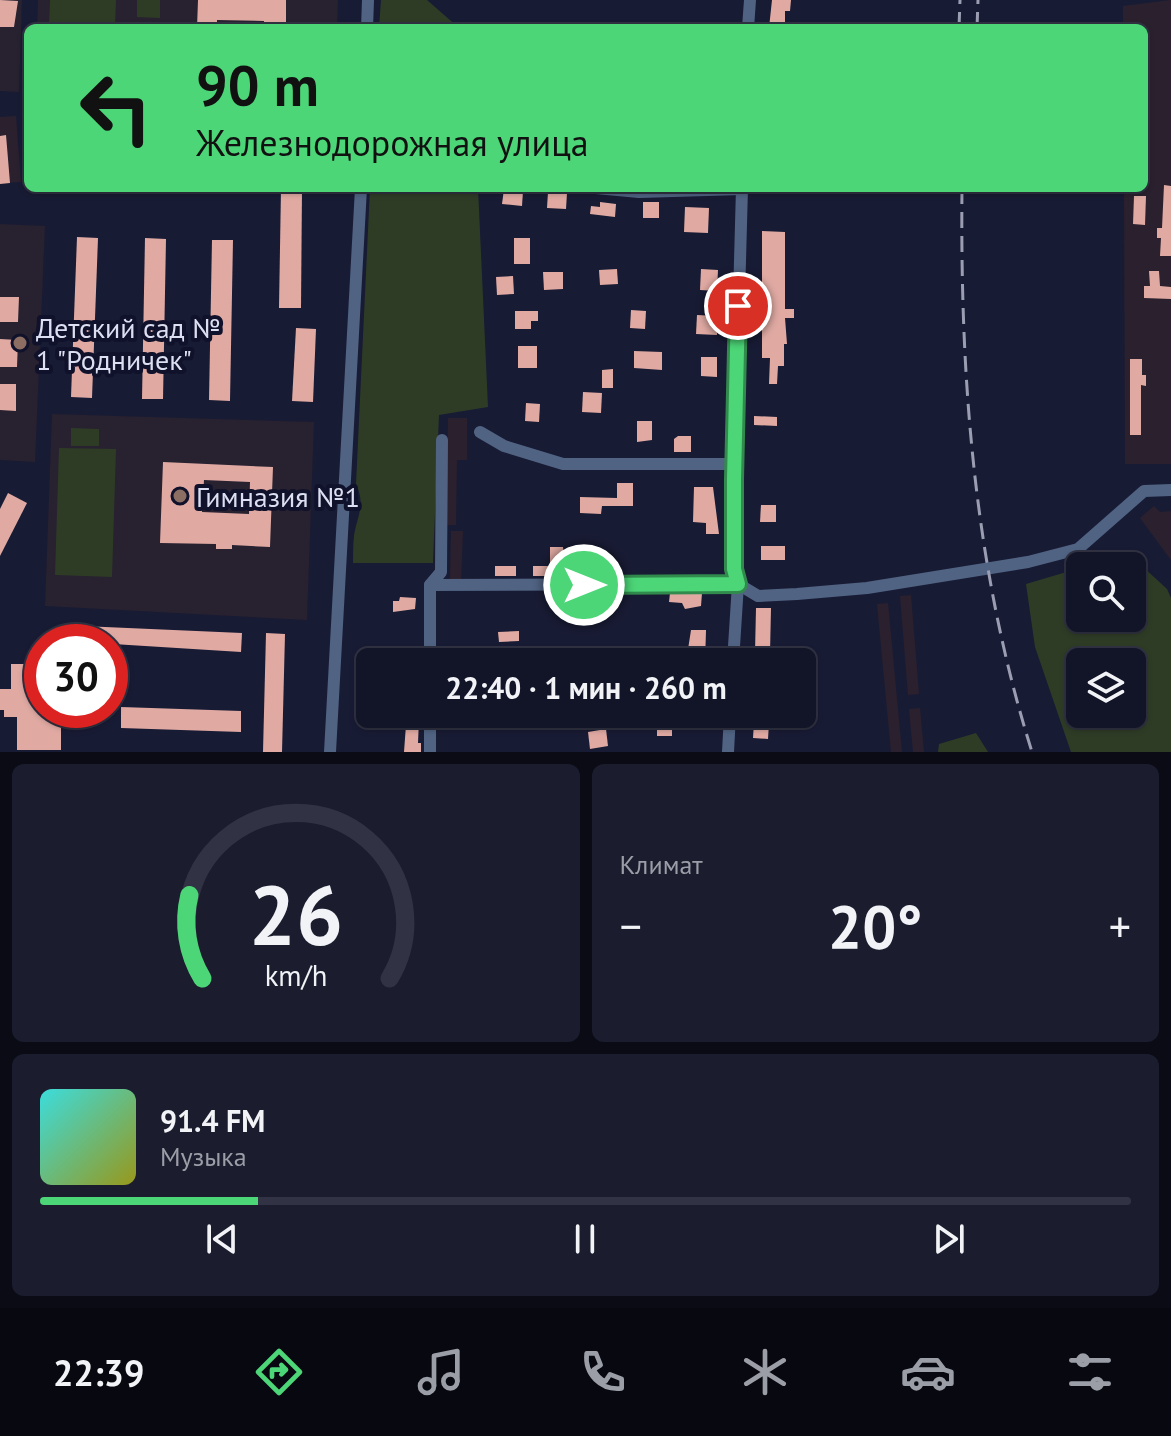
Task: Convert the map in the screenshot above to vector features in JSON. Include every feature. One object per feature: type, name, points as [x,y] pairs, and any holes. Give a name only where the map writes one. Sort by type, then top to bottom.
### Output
[{"type":"street","points":[[367,24],[368,0]]},
{"type":"street","points":[[748,24],[750,0]]},
{"type":"street","points":[[330,752],[361,192]]},
{"type":"street","points":[[734,648],[738,584],[734,569],[735,464],[742,192]]},
{"type":"street","points":[[480,432],[504,446],[563,464],[735,464]]},
{"type":"street","points":[[430,648],[430,585],[441,572],[442,440]]},
{"type":"street","points":[[430,585],[738,584],[758,596],[867,588],[1028,562],[1078,549],[1144,491],[1171,490]]},
{"type":"street","points":[[430,728],[430,752]]},
{"type":"street","points":[[728,752],[729,728]]},
{"type":"shaded area","points":[[0,0],[22,0],[19,92],[0,91]]},
{"type":"shaded area","points":[[38,0],[338,0],[337,24],[37,24]]},
{"type":"shaded area","points":[[1171,0],[1171,464],[1125,464],[1124,192],[1148,192],[1148,24],[1123,24],[1123,6]]},
{"type":"shaded area","points":[[16,116],[21,182],[0,183],[0,117]]},
{"type":"shaded area","name":"Детский сад № 1 \"Родничек\"","points":[[0,224],[45,226],[35,462],[0,460]]},
{"type":"shaded area","name":"Гимназия №1","points":[[52,414],[314,422],[307,620],[45,606]]},
{"type":"shaded area","points":[[448,418],[467,418],[467,460],[457,460],[456,525],[446,525]]},
{"type":"shaded area","points":[[1154,506],[1160,512],[1171,511],[1171,560],[1140,518]]},
{"type":"shaded area","points":[[451,531],[463,531],[461,582],[450,581]]},
{"type":"shaded area","points":[[911,595],[919,694],[908,695],[900,596]]},
{"type":"shaded area","points":[[888,603],[902,752],[891,752],[877,604]]},
{"type":"shaded area","points":[[920,708],[924,752],[913,752],[909,709]]},
{"type":"green space","points":[[50,0],[116,0],[115,24],[49,24]]},
{"type":"green space","points":[[137,0],[160,0],[160,18],[137,17]]},
{"type":"green space","points":[[381,0],[427,0],[454,24],[379,24]]},
{"type":"green space","points":[[370,192],[478,192],[488,407],[439,415],[433,563],[353,563],[354,536],[361,504],[356,484]]},
{"type":"green space","points":[[71,428],[99,429],[99,446],[71,446]]},
{"type":"green space","points":[[59,448],[116,449],[112,577],[55,575]]},
{"type":"green space","points":[[1146,570],[1167,589],[1171,598],[1171,752],[1071,752],[1035,647],[1026,584],[1066,572],[1066,632],[1146,632]]},
{"type":"green space","points":[[976,733],[988,752],[938,752],[939,744]]},
{"type":"building","points":[[0,0],[18,1],[14,27],[0,27]]},
{"type":"building","points":[[198,0],[286,0],[286,24],[217,20],[217,24],[197,24]]},
{"type":"building","points":[[772,0],[791,0],[790,11],[785,11],[785,24],[769,24]]},
{"type":"building","points":[[6,135],[10,183],[0,184],[0,136]]},
{"type":"building","points":[[1164,185],[1171,186],[1171,256],[1160,256],[1161,238],[1157,238],[1157,228],[1162,228]]},
{"type":"building","points":[[281,192],[302,192],[301,308],[279,308]]},
{"type":"building","points":[[504,192],[523,192],[522,206],[502,204]]},
{"type":"building","points":[[548,192],[567,193],[566,209],[547,208]]},
{"type":"building","points":[[1134,196],[1146,196],[1145,225],[1133,224]]},
{"type":"building","points":[[600,202],[616,204],[615,217],[590,214],[591,206],[600,207]]},
{"type":"building","points":[[643,202],[659,202],[659,218],[643,218]]},
{"type":"building","points":[[685,207],[709,208],[708,233],[684,232]]},
{"type":"building","points":[[762,231],[785,232],[785,309],[794,309],[794,318],[785,318],[787,344],[784,344],[784,366],[778,366],[777,384],[769,384],[770,358],[762,358]]},
{"type":"building","points":[[77,237],[98,238],[92,398],[71,397]]},
{"type":"building","points":[[145,238],[166,239],[163,399],[142,399]]},
{"type":"building","points":[[514,238],[530,238],[530,264],[514,264]]},
{"type":"building","points":[[212,240],[233,240],[230,401],[209,400]]},
{"type":"building","points":[[617,269],[618,284],[600,285],[599,270]]},
{"type":"building","points":[[701,269],[718,270],[717,291],[700,290]]},
{"type":"building","points":[[1149,271],[1159,271],[1160,286],[1171,287],[1171,299],[1144,298],[1144,286],[1150,286]]},
{"type":"building","points":[[543,272],[563,272],[563,289],[544,290]]},
{"type":"building","points":[[513,276],[514,294],[497,295],[496,277]]},
{"type":"building","points":[[0,297],[19,297],[18,322],[0,322]]},
{"type":"building","points":[[631,310],[646,311],[645,329],[630,328]]},
{"type":"building","points":[[515,311],[538,311],[538,321],[531,321],[531,329],[515,329]]},
{"type":"building","points":[[697,315],[718,316],[717,335],[696,334]]},
{"type":"building","points":[[296,328],[316,329],[313,402],[292,401]]},
{"type":"building","points":[[0,339],[18,340],[17,367],[0,367]]},
{"type":"building","points":[[518,346],[537,346],[537,368],[518,368]]},
{"type":"building","points":[[634,351],[662,352],[662,370],[634,368]]},
{"type":"building","points":[[701,357],[717,357],[717,377],[701,376]]},
{"type":"building","points":[[1130,359],[1142,359],[1142,375],[1146,375],[1146,386],[1141,385],[1141,435],[1130,435]]},
{"type":"building","points":[[613,369],[613,388],[602,388],[602,370]]},
{"type":"building","points":[[0,384],[16,384],[16,411],[0,410]]},
{"type":"building","points":[[583,392],[602,393],[601,413],[582,412]]},
{"type":"building","points":[[526,403],[540,404],[539,422],[525,421]]},
{"type":"building","points":[[754,416],[777,417],[777,426],[754,425]]},
{"type":"building","points":[[637,421],[652,421],[652,440],[637,442]]},
{"type":"building","points":[[691,436],[691,452],[674,452],[674,439]]},
{"type":"building","points":[[163,462],[273,467],[270,547],[232,545],[232,549],[216,549],[216,544],[160,543]],"holes":[[[204,480],[250,482],[249,514],[202,512]]]},
{"type":"building","points":[[617,483],[633,483],[633,506],[602,506],[601,514],[580,513],[580,497],[617,498]]},
{"type":"building","points":[[694,487],[713,487],[719,534],[706,534],[706,523],[693,522]]},
{"type":"building","points":[[8,493],[27,503],[0,556],[0,509]]},
{"type":"building","points":[[761,505],[776,505],[776,522],[760,522]]},
{"type":"building","points":[[761,546],[785,546],[785,560],[761,560]]},
{"type":"building","points":[[550,547],[563,547],[567,576],[533,576],[533,566],[550,566]]},
{"type":"building","points":[[495,566],[516,566],[516,576],[495,576]]},
{"type":"building","points":[[670,593],[702,593],[701,606],[685,609],[682,603],[669,602]]},
{"type":"building","points":[[400,597],[416,598],[415,609],[393,612],[393,601],[399,601]]},
{"type":"building","points":[[756,608],[771,608],[770,648],[755,648]]},
{"type":"building","points":[[128,628],[242,633],[241,652],[128,645]]},
{"type":"building","points":[[691,630],[706,630],[705,648],[688,648]]},
{"type":"building","points":[[519,631],[519,641],[499,642],[498,632]]},
{"type":"building","points":[[266,633],[285,634],[282,752],[263,752]]},
{"type":"building","points":[[11,664],[24,664],[24,728],[61,728],[61,750],[17,750],[17,717],[4,717],[4,710],[0,710],[0,689],[11,689]]},
{"type":"building","points":[[128,707],[241,711],[241,732],[121,728],[128,728]]},
{"type":"building","points":[[406,728],[419,728],[421,752],[404,752]]},
{"type":"building","points":[[657,728],[672,728],[672,736],[657,736]]},
{"type":"building","points":[[754,728],[769,728],[768,739],[753,738]]},
{"type":"building","points":[[606,729],[608,746],[590,749],[588,732]]},
{"type":"railway","points":[[959,24],[960,0]]},
{"type":"railway","points":[[977,24],[978,0]]},
{"type":"railway","points":[[962,192],[964,331],[974,473],[996,613],[1032,752]]},
{"type":"place","name":"Детский сад № 1 \"Родничек\"","points":[[20,343]]},
{"type":"place","name":"Гимназия №1","points":[[180,496]]},
{"type":"route","points":[[584,585],[738,584],[734,569],[738,306]]}]
